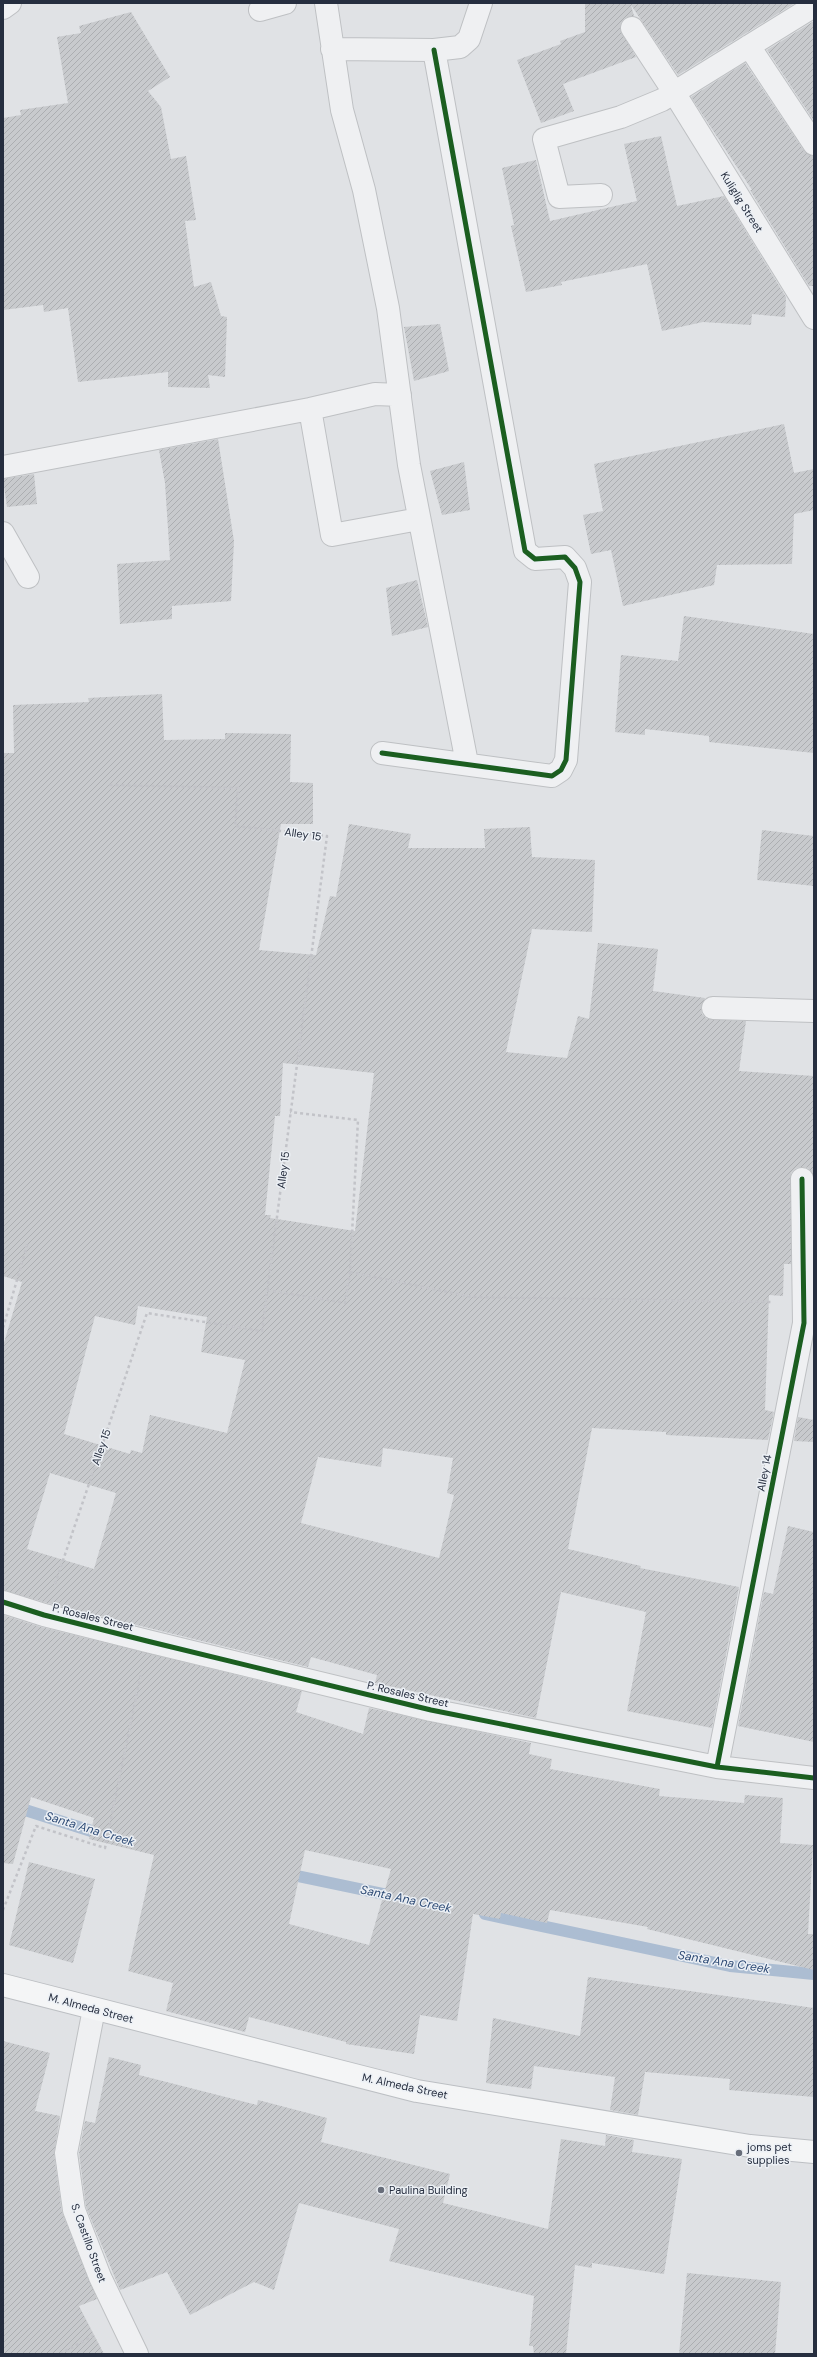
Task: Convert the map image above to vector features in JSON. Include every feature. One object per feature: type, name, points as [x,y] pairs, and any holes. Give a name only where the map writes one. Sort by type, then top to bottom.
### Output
[{"type":"main road","name":"M. Almeda Street","points":[[3,1985],[417,2091],[750,2146],[814,2152]]},
{"type":"street","points":[[3,8],[10,3]]},
{"type":"street","points":[[260,10],[285,3]]},
{"type":"street","points":[[326,3],[342,110],[364,190],[388,308],[419,519],[467,763]]},
{"type":"street","points":[[332,50],[434,50],[460,47],[469,39],[481,3]]},
{"type":"street","points":[[601,195],[558,197],[544,138],[621,117],[749,46],[814,6]]},
{"type":"street","name":"Kuliglig Street","points":[[632,28],[673,89],[814,318]]},
{"type":"street","points":[[749,46],[814,144]]},
{"type":"street","points":[[382,753],[467,763],[552,776],[561,770],[566,760],[580,582],[575,568],[565,558],[535,559],[525,551],[434,50]]},
{"type":"street","points":[[3,467],[310,409],[375,394],[400,395]]},
{"type":"street","points":[[310,409],[332,535],[419,519]]},
{"type":"street","points":[[3,534],[28,577]]},
{"type":"street","points":[[713,1008],[814,1011]]},
{"type":"street","name":"Alley 14","points":[[717,1767],[804,1323],[802,1179]]},
{"type":"street","name":"P. Rosales Street","points":[[3,1602],[44,1615],[147,1641],[431,1710],[717,1767],[814,1778]]},
{"type":"street","name":"S. Castillo Street","points":[[94,2009],[66,2153],[74,2210],[120,2321],[137,2354]]},
{"type":"path","points":[[267,1290],[345,1303],[350,1272],[358,1120],[290,1112]]},
{"type":"path","points":[[3,1328],[28,1242]]},
{"type":"path","points":[[350,1272],[472,1297],[804,1302]]},
{"type":"path","points":[[3,1910],[36,1826],[105,1848],[147,1641]]},
{"type":"path","points":[[60,2354],[120,2321]]},
{"type":"building","points":[[585,3],[795,3],[678,75],[631,5],[634,16],[625,18],[621,23],[620,29],[636,57],[563,84],[574,111],[541,123],[517,60],[561,44],[560,41],[585,32]]},
{"type":"building","points":[[131,12],[170,77],[148,91],[161,107],[171,159],[186,156],[196,220],[185,221],[194,287],[211,282],[221,316],[227,317],[225,377],[208,375],[210,388],[168,387],[168,372],[78,382],[68,308],[44,312],[43,305],[3,310],[3,118],[21,115],[20,110],[68,103],[57,37],[81,33],[79,26]]},
{"type":"building","points":[[814,21],[814,121],[767,50]]},
{"type":"building","points":[[745,63],[804,151],[814,156],[814,286],[809,286],[750,190],[752,190],[691,97]]},
{"type":"building","points":[[661,136],[677,206],[724,196],[786,297],[785,317],[752,314],[751,325],[703,322],[662,331],[647,264],[561,282],[562,285],[526,292],[511,226],[514,225],[502,168],[536,160],[550,221],[637,201],[624,144]]},
{"type":"building","points":[[440,324],[449,371],[414,381],[404,327]]},
{"type":"building","points":[[784,424],[794,473],[814,469],[814,510],[794,514],[792,564],[717,565],[714,585],[623,606],[611,550],[591,554],[583,515],[603,511],[594,464]]},
{"type":"building","points":[[218,439],[234,541],[231,601],[172,606],[172,619],[120,624],[117,564],[170,560],[165,483],[159,450]]},
{"type":"building","points":[[464,462],[470,510],[442,515],[430,471]]},
{"type":"building","points":[[34,474],[37,504],[7,507],[3,479]]},
{"type":"building","points":[[417,580],[428,627],[392,636],[386,588]]},
{"type":"building","points":[[684,616],[814,634],[814,753],[709,742],[709,736],[645,729],[645,735],[615,732],[621,655],[678,661]]},
{"type":"building","points":[[162,694],[164,740],[225,739],[225,733],[291,734],[290,782],[313,783],[313,824],[281,824],[259,950],[316,955],[330,896],[336,897],[349,824],[411,834],[408,848],[485,848],[484,829],[530,827],[532,857],[595,860],[592,932],[532,929],[506,1052],[567,1058],[578,1016],[589,1019],[598,943],[658,949],[653,991],[705,998],[701,1008],[702,1014],[707,1019],[746,1021],[739,1071],[814,1076],[814,1177],[808,1168],[796,1168],[791,1173],[791,1264],[784,1264],[783,1296],[769,1295],[765,1410],[774,1412],[768,1440],[666,1435],[666,1432],[592,1428],[568,1549],[641,1566],[640,1568],[739,1587],[712,1728],[627,1711],[646,1612],[561,1592],[536,1718],[375,1683],[377,1675],[311,1657],[308,1667],[47,1603],[3,1590],[3,1346],[22,1282],[3,1276],[3,753],[14,753],[13,705],[89,702],[88,698]],"holes":[[[283,1063],[374,1073],[355,1231],[270,1218],[271,1215],[265,1215],[275,1116],[280,1116]],[[138,1306],[207,1317],[201,1352],[245,1360],[227,1433],[150,1415],[142,1453],[131,1450],[130,1454],[64,1434],[95,1316],[135,1325]],[[383,1448],[453,1458],[447,1493],[454,1495],[439,1558],[301,1523],[318,1457],[381,1467]],[[50,1473],[116,1493],[94,1569],[27,1549]]]},
{"type":"building","points":[[762,830],[814,836],[814,886],[757,880]]},
{"type":"building","points":[[798,1417],[814,1420],[814,1442],[794,1441]]},
{"type":"building","points":[[788,1526],[814,1532],[814,1742],[738,1726],[764,1592],[773,1594]]},
{"type":"building","points":[[3,1615],[41,1627],[302,1691],[296,1712],[363,1734],[369,1708],[531,1743],[529,1754],[552,1759],[550,1769],[660,1789],[659,1796],[744,1803],[745,1795],[783,1798],[780,1843],[813,1845],[808,1934],[814,1934],[814,1970],[647,1929],[648,1927],[550,1910],[547,1923],[501,1913],[500,1919],[473,1914],[457,2021],[420,2015],[414,2054],[346,2044],[346,2042],[249,2017],[245,2032],[166,2011],[173,1983],[128,1971],[154,1855],[89,1839],[94,1818],[31,1797],[13,1864],[3,1863]],"holes":[[[305,1850],[391,1869],[369,1945],[289,1924]]]},
{"type":"building","points":[[29,1862],[95,1879],[73,1963],[9,1945]]},
{"type":"building","points":[[588,1977],[814,2008],[814,2097],[729,2090],[730,2079],[645,2072],[638,2115],[610,2110],[615,2077],[534,2066],[531,2089],[486,2083],[493,2018],[580,2036]]},
{"type":"building","points":[[3,2041],[50,2053],[35,2111],[60,2116],[54,2154],[62,2212],[97,2299],[79,2306],[104,2354],[3,2354]]},
{"type":"building","points":[[109,2057],[141,2065],[139,2075],[257,2105],[258,2100],[327,2118],[321,2142],[450,2174],[443,2203],[548,2229],[561,2139],[605,2146],[606,2135],[634,2140],[632,2152],[682,2159],[664,2274],[592,2263],[592,2268],[575,2265],[566,2354],[534,2354],[533,2346],[529,2346],[534,2296],[389,2261],[399,2229],[299,2203],[274,2290],[254,2282],[190,2315],[167,2272],[120,2290],[86,2207],[79,2153],[85,2121],[95,2123]]},
{"type":"building","points":[[687,2273],[781,2282],[775,2354],[679,2354]]},
{"type":"waterway","name":"Santa Ana Creek","points":[[3,1803],[107,1836]]},
{"type":"waterway","name":"Santa Ana Creek","points":[[283,1873],[398,1897]]},
{"type":"waterway","name":"Santa Ana Creek","points":[[485,1914],[730,1966],[814,1974]]},
{"type":"cycle path","points":[[382,753],[552,776],[561,770],[566,760],[580,582],[575,568],[565,557],[535,559],[525,551],[434,50]]},
{"type":"cycle path","points":[[717,1767],[804,1323],[802,1179]]},
{"type":"cycle path","points":[[3,1602],[44,1615],[147,1641],[431,1710],[717,1767],[814,1778]]},
{"type":"place","name":"joms pet supplies","points":[[739,2153]]},
{"type":"place","name":"Paulina Building","points":[[381,2190]]}]
